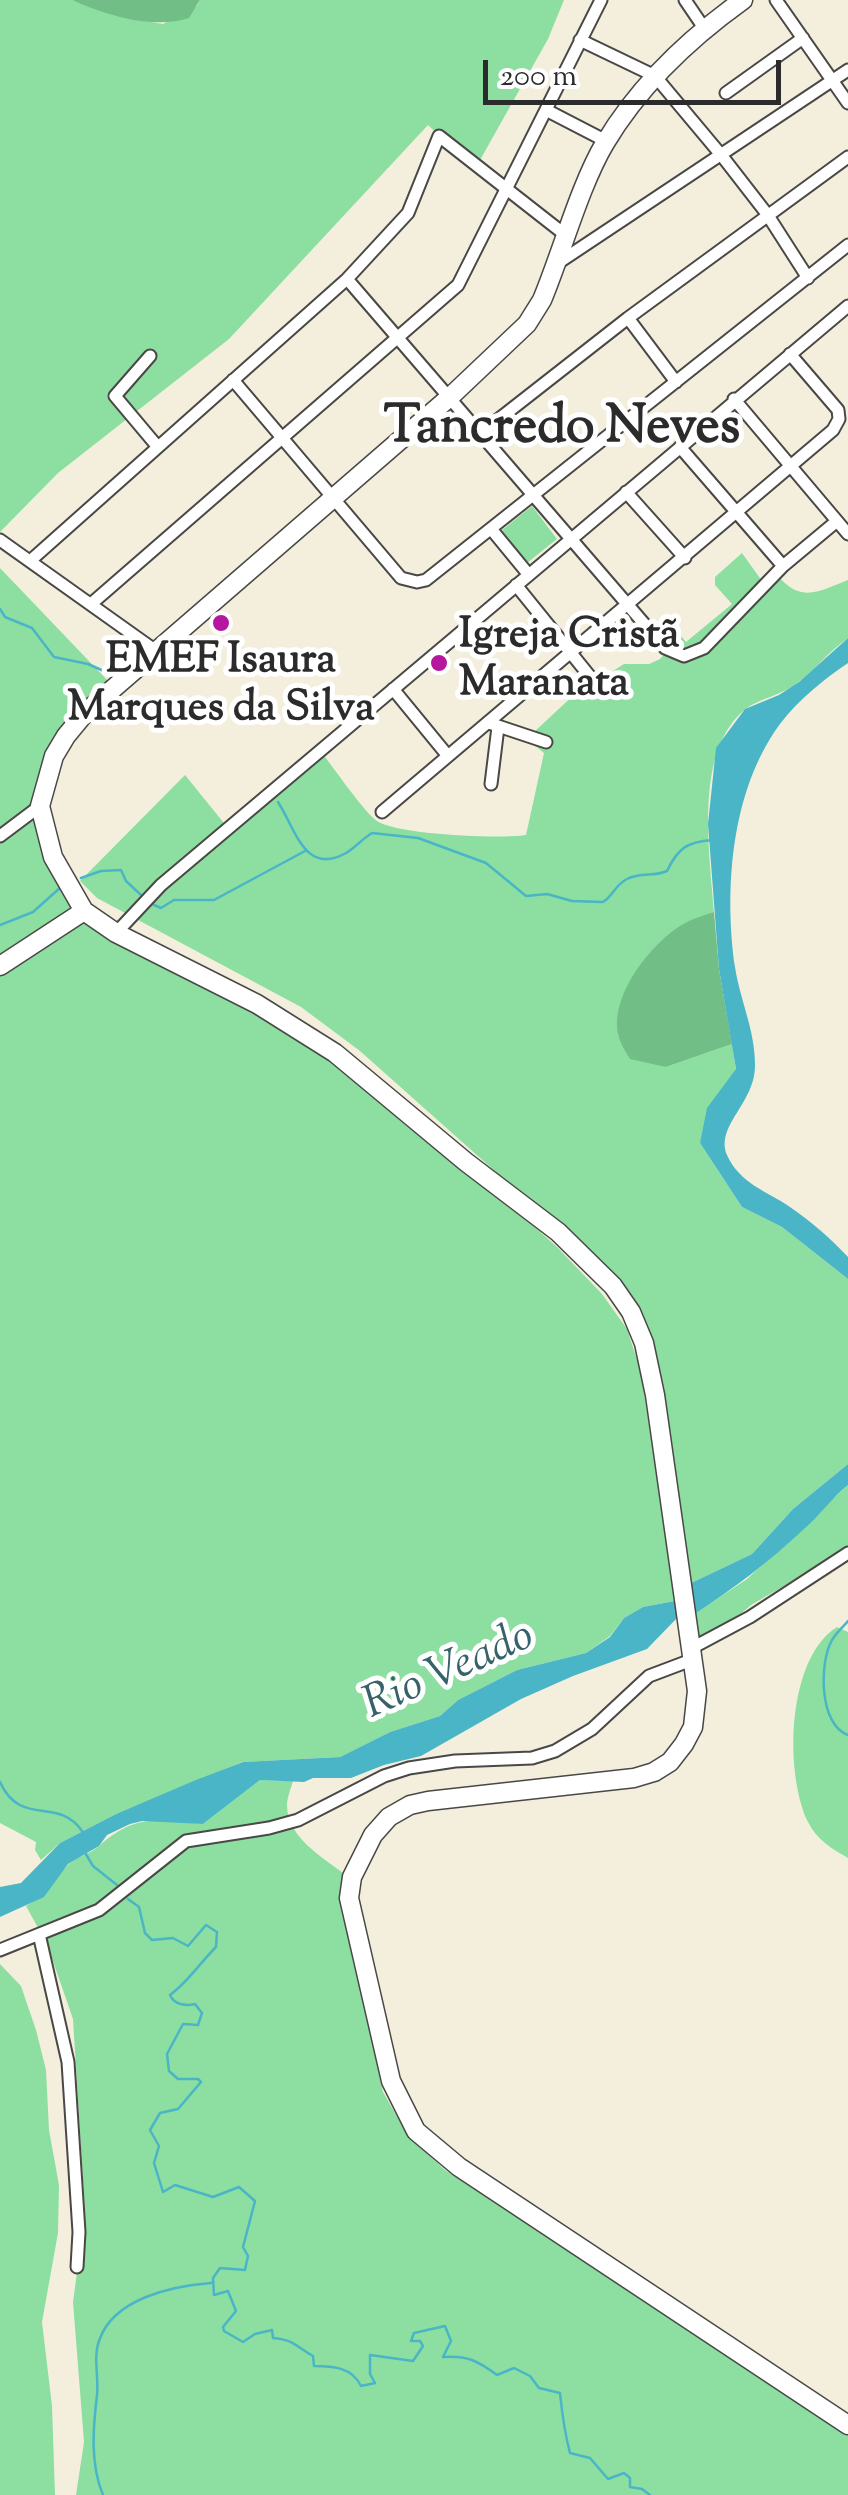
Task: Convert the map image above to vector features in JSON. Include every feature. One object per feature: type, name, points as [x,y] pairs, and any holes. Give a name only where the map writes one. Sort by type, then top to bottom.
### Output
[{"type":"main road","points":[[743,0],[704,28],[655,76],[606,141],[558,263],[528,324],[451,396],[104,695],[66,736],[48,770],[40,806],[53,857],[84,912],[257,1004],[320,1043],[558,1232],[612,1286],[631,1312],[644,1343],[655,1396],[693,1654],[697,1691],[692,1727],[670,1762],[634,1778],[410,1805],[390,1817],[373,1835],[352,1877],[354,1927],[390,2081],[416,2131],[476,2178],[848,2425]]},
{"type":"main road","points":[[0,966],[84,912]]},
{"type":"street","points":[[90,604],[465,276],[601,0]]},
{"type":"street","points":[[685,0],[704,28]]},
{"type":"street","points":[[776,0],[848,103]]},
{"type":"street","points":[[726,93],[802,38]]},
{"type":"street","points":[[580,40],[655,76],[766,214],[808,278]]},
{"type":"street","points":[[558,263],[848,70]]},
{"type":"street","points":[[546,110],[606,141]]},
{"type":"street","points":[[30,561],[347,279],[408,213],[439,136],[568,238]]},
{"type":"street","points":[[481,433],[766,214],[848,158]]},
{"type":"street","points":[[233,380],[402,578],[426,580],[848,245]]},
{"type":"street","points":[[347,279],[665,648],[684,656],[704,648],[783,566],[837,521]]},
{"type":"street","points":[[116,932],[150,894],[734,399],[847,308]]},
{"type":"street","points":[[628,318],[676,382]]},
{"type":"street","points":[[382,812],[448,756],[493,725],[570,652],[834,430],[840,414],[790,354]]},
{"type":"street","points":[[150,356],[115,396],[158,446]]},
{"type":"street","points":[[734,399],[848,534]]},
{"type":"street","points":[[680,446],[783,566]]},
{"type":"street","points":[[626,492],[685,558]]},
{"type":"street","points":[[492,530],[528,575]]},
{"type":"street","points":[[0,540],[156,652]]},
{"type":"street","points":[[516,585],[596,684]]},
{"type":"street","points":[[393,689],[448,756]]},
{"type":"street","points":[[493,725],[546,742]]},
{"type":"street","points":[[491,784],[493,725]]},
{"type":"street","points":[[0,836],[40,806]]},
{"type":"street","points":[[0,1950],[99,1910],[186,1841],[298,1820],[384,1776],[410,1768],[454,1761],[532,1758],[556,1752],[592,1728],[649,1676],[693,1654],[848,1553]]},
{"type":"street","points":[[39,1934],[68,2062],[79,2232],[77,2267]]},
{"type":"green space","points":[[0,0],[72,0],[163,24],[197,6],[200,0],[564,0],[548,39],[475,169],[428,125],[229,339],[58,473],[0,532]]},
{"type":"green space","points":[[72,0],[200,0],[189,18],[145,22]]},
{"type":"green space","points":[[532,506],[557,539],[527,563],[502,530]]},
{"type":"green space","points":[[742,553],[767,588],[779,577],[804,592],[820,591],[848,580],[848,638],[796,684],[742,712],[727,731],[711,779],[709,806],[714,912],[677,932],[646,959],[626,994],[618,1035],[666,1067],[732,1044],[736,1070],[700,1143],[742,1207],[782,1227],[848,1279],[848,1464],[793,1509],[752,1554],[689,1584],[647,1334],[552,1222],[360,1051],[301,1007],[97,898],[80,881],[185,775],[232,833],[322,753],[365,809],[388,826],[450,835],[526,835],[544,753],[529,741],[533,733],[579,690],[598,690],[624,664],[649,664],[660,659],[681,636],[686,642],[732,604],[715,585],[715,577]]},
{"type":"green space","points":[[0,568],[109,682],[83,708],[38,817],[83,905],[235,988],[421,1124],[558,1248],[602,1294],[627,1329],[641,1372],[675,1601],[643,1607],[624,1618],[610,1636],[586,1653],[517,1670],[458,1700],[440,1716],[390,1732],[340,1757],[242,1762],[116,1814],[60,1843],[41,1860],[35,1850],[36,1842],[0,1823]]},
{"type":"green space","points":[[714,912],[732,1044],[666,1067],[630,1059],[620,1040],[617,1022],[619,1007],[633,976],[666,937],[686,923]]},
{"type":"green space","points":[[848,1485],[848,1549],[751,1605],[698,1650],[693,1615],[747,1579]]},
{"type":"green space","points":[[837,1627],[848,1632],[848,1858],[820,1838],[808,1822],[800,1801],[793,1747],[800,1689],[808,1664],[820,1642]]},
{"type":"green space","points":[[260,1780],[293,1781],[287,1805],[293,1827],[307,1845],[343,1873],[340,1897],[383,2092],[408,2136],[445,2170],[848,2435],[848,2495],[76,2495],[84,2442],[73,2302],[85,2213],[73,2019],[47,1944],[26,1906],[43,1894],[69,1864],[124,1828],[159,1820],[203,1824]]},
{"type":"green space","points":[[0,1964],[21,1986],[36,2030],[46,2070],[49,2130],[59,2185],[58,2233],[42,2322],[52,2406],[55,2495],[0,2495]]},
{"type":"water","points":[[848,638],[848,663],[811,691],[780,724],[764,750],[741,809],[731,873],[732,937],[755,1064],[754,1078],[726,1134],[725,1144],[739,1173],[806,1218],[848,1257],[848,1279],[782,1227],[742,1207],[700,1143],[707,1108],[736,1069],[719,969],[708,824],[716,748],[745,709],[799,682]]},
{"type":"water","points":[[848,1464],[848,1485],[810,1524],[750,1575],[693,1615],[689,1584],[752,1554],[793,1509]]},
{"type":"water","points":[[675,1601],[677,1618],[647,1649],[521,1699],[421,1756],[351,1778],[260,1780],[203,1824],[130,1824],[107,1835],[99,1846],[68,1864],[44,1897],[0,1917],[0,1887],[21,1883],[60,1843],[116,1814],[243,1762],[340,1757],[390,1732],[440,1716],[458,1700],[517,1670],[586,1653],[610,1637],[624,1618],[643,1607]]},
{"type":"waterway","points":[[0,609],[5,617],[32,628],[54,657],[106,672]]},
{"type":"waterway","points":[[278,802],[303,847],[321,859],[346,853],[372,833],[418,838],[486,863],[526,896],[547,894],[572,901],[603,902],[627,879],[667,871],[684,848],[712,840]]},
{"type":"waterway","points":[[154,905],[161,908],[174,900],[214,900],[305,851]]},
{"type":"waterway","points":[[81,878],[121,870],[141,895]]},
{"type":"waterway","points":[[0,925],[33,912],[61,887]]},
{"type":"waterway","points":[[848,1621],[832,1640],[824,1678],[831,1719],[848,1735]]},
{"type":"waterway","points":[[0,1782],[18,1804],[62,1815],[82,1831]]},
{"type":"waterway","points":[[84,1851],[93,1866],[117,1885]]},
{"type":"waterway","points":[[128,1899],[139,1907],[145,1933],[152,1940],[173,1938],[188,1946],[206,1925],[217,1932],[216,1947],[170,1995],[181,2004],[195,2004],[202,2013],[198,2025],[183,2024],[167,2054],[169,2071],[178,2079],[201,2082],[178,2109],[160,2113],[150,2130],[159,2146],[154,2163],[163,2192],[175,2185],[213,2197],[239,2187],[255,2201],[243,2247],[248,2256],[245,2270],[220,2268],[213,2278],[214,2295],[228,2291],[236,2311],[224,2331],[243,2342],[272,2330],[273,2338],[291,2342],[313,2356],[314,2366],[347,2371],[361,2386],[375,2383],[370,2374],[370,2355],[413,2361],[423,2346],[420,2341],[411,2341],[414,2333],[445,2326],[451,2341],[443,2357],[472,2360],[497,2375],[514,2368],[530,2376],[539,2388],[560,2393],[570,2453],[590,2458],[608,2479],[624,2473],[630,2478],[630,2487],[650,2495]]},
{"type":"waterway","points":[[103,2495],[94,2458],[94,2433],[96,2354],[106,2326],[117,2314],[146,2297],[211,2283]]},
{"type":"place","name":"EMEF Isaura Marques da Silva","points":[[221,623]]},
{"type":"place","name":"Igreja Cristã Maranata","points":[[439,663]]},
{"type":"district","name":"Tancredo Neves","points":[[562,432]]},
{"type":"water label","name":"Rio Veado","points":[[450,1674]]}]
